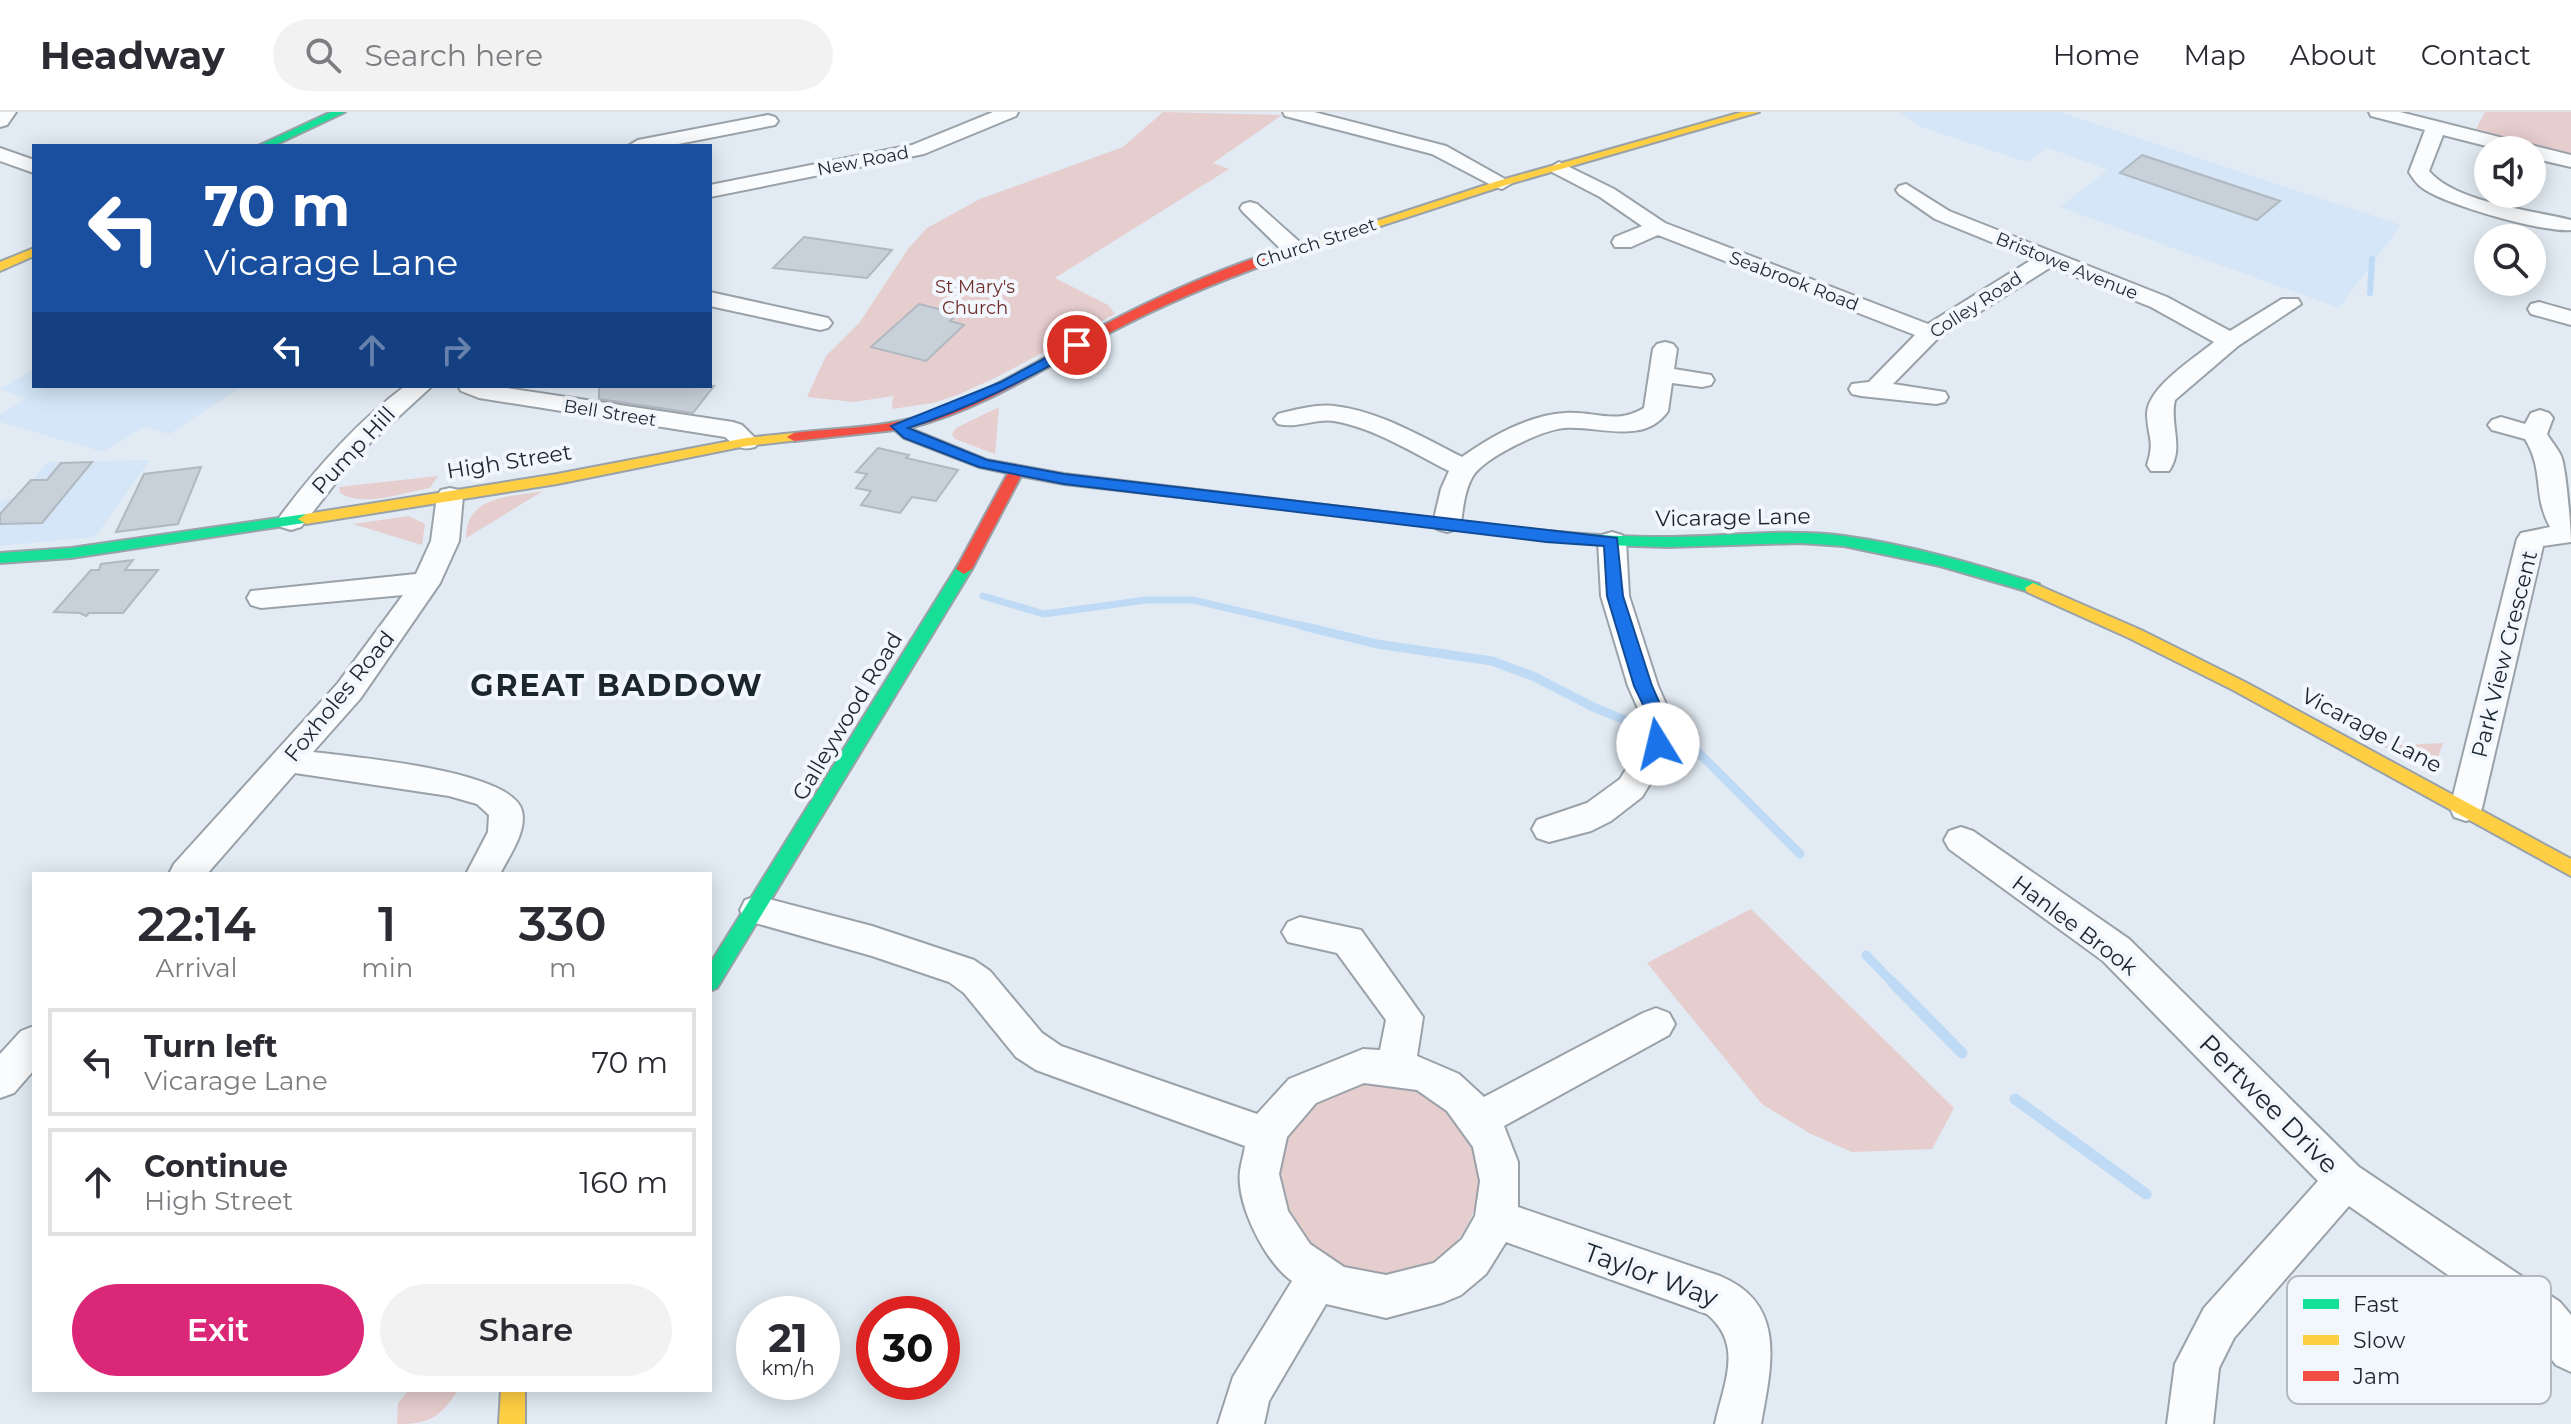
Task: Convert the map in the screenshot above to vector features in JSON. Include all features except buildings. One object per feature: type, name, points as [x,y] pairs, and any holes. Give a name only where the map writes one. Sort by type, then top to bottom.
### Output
[{"type":"street","points":[[0,121],[7,112]]},
{"type":"street","points":[[268,144],[340,112]]},
{"type":"street","name":"New Road","points":[[712,191],[917,150],[1009,112]]},
{"type":"street","points":[[1292,112],[1320,115],[1439,150],[1502,183]]},
{"type":"street","name":"Church Street","points":[[898,426],[929,418],[1005,385],[1176,293],[1234,269],[1502,183],[1754,112]]},
{"type":"street","points":[[2378,112],[2474,137]]},
{"type":"street","points":[[648,144],[768,121]]},
{"type":"street","points":[[2436,127],[2419,172],[2422,179],[2455,196],[2567,225]]},
{"type":"street","points":[[0,154],[32,166]]},
{"type":"street","points":[[2546,155],[2571,161]]},
{"type":"street","name":"Seabrook Road","points":[[1559,168],[1607,193],[1658,227],[1930,333]]},
{"type":"street","name":"Bristowe Avenue","points":[[1906,190],[1942,215],[2159,302],[2230,341]]},
{"type":"street","points":[[1250,208],[1295,250]]},
{"type":"street","points":[[1623,242],[1658,227]]},
{"type":"street","points":[[0,267],[32,253]]},
{"type":"street","name":"Colley Road","points":[[1936,397],[1871,390],[1930,333],[2048,259]]},
{"type":"street","points":[[712,299],[820,323]]},
{"type":"street","points":[[2160,465],[2166,445],[2159,413],[2163,397],[2230,341],[2290,304]]},
{"type":"street","points":[[2539,309],[2571,318]]},
{"type":"street","points":[[1447,523],[1452,494],[1464,468],[1511,438],[1549,422],[1566,420],[1607,426],[1641,422],[1656,411],[1665,349]]},
{"type":"street","points":[[1663,375],[1702,380]]},
{"type":"street","name":"Pump Hill","points":[[291,521],[319,482],[353,444],[395,404],[417,388]]},
{"type":"street","name":"Bell Street","points":[[474,388],[733,430],[746,442]]},
{"type":"street","points":[[1287,419],[1332,413],[1409,439],[1464,468]]},
{"type":"street","points":[[2501,425],[2537,426],[2550,459],[2553,508],[2568,532]]},
{"type":"street","points":[[898,426],[909,435],[984,464],[1017,470]]},
{"type":"street","name":"High Street","points":[[0,558],[71,553],[291,521],[557,479],[746,442],[898,426]]},
{"type":"street","name":"Vicarage Lane","points":[[1017,470],[1229,500],[1447,523],[1546,537],[1668,542],[1779,537],[1842,541],[1952,562],[2047,593],[2135,634],[2239,686],[2571,868]]},
{"type":"street","name":"Galleywood Road","points":[[712,979],[967,564],[1017,470]]},
{"type":"street","name":"Foxholes Road","points":[[188,872],[349,691],[426,583],[445,541],[450,496]]},
{"type":"street","name":"Park View Crescent","points":[[2466,808],[2531,539],[2568,532]]},
{"type":"street","points":[[1575,829],[1631,788],[1657,733],[1615,596],[1612,541]]},
{"type":"street","points":[[261,598],[426,583]]},
{"type":"street","points":[[288,760],[449,784],[488,795],[506,811],[505,832],[484,872]]},
{"type":"street","name":"Hanlee Brook","points":[[1971,860],[2116,950],[2193,1028]]},
{"type":"street","points":[[757,910],[872,941],[961,971],[977,982],[1029,1045],[1049,1058],[1265,1135]]},
{"type":"street","points":[[1300,932],[1348,940],[1405,1017],[1396,1067]]},
{"type":"street","points":[[1480,1119],[1656,1024]]},
{"type":"street","name":"Pertwee Drive","points":[[2193,1028],[2345,1180],[2485,1276]]},
{"type":"street","points":[[0,1081],[32,1045]]},
{"type":"street","points":[[1363,1066],[1396,1067],[1428,1077],[1456,1094],[1480,1119],[1496,1150],[1502,1184],[1496,1219],[1477,1254],[1444,1281],[1403,1295],[1359,1294],[1318,1278],[1285,1250],[1264,1213],[1258,1174],[1265,1135],[1282,1109],[1304,1087],[1333,1072],[1363,1066]]},
{"type":"street","name":"Pertwee Drive","points":[[2190,1424],[2197,1364],[2219,1323],[2345,1180]]},
{"type":"street","name":"Taylor Way","points":[[1496,1219],[1720,1297],[1735,1307],[1748,1325],[1752,1344],[1738,1424]]},
{"type":"street","points":[[1241,1424],[1249,1393],[1318,1278]]},
{"type":"street","name":"Pertwee Drive","points":[[2551,1325],[2571,1350]]},
{"type":"shaded area","points":[[1899,112],[2059,112],[2401,225],[2339,308],[2060,207],[2108,170],[2048,148],[2027,162],[1919,126]]},
{"type":"shaded area","points":[[32,370],[32,388],[240,388],[169,434],[144,427],[103,452],[0,422],[0,414],[26,399],[0,389]]},
{"type":"shaded area","points":[[150,460],[95,537],[0,546],[0,503],[15,499],[48,462]]},
{"type":"green space","name":"St Mary's Church","points":[[1163,112],[1282,115],[1213,163],[1229,169],[1055,278],[1108,305],[1115,314],[995,378],[933,403],[892,409],[893,396],[854,402],[807,397],[826,356],[860,322],[908,249],[927,228],[980,199],[1123,147]]},
{"type":"green space","points":[[2485,112],[2571,112],[2571,154],[2546,147],[2546,136],[2503,136],[2476,129]]},
{"type":"green space","points":[[999,407],[995,454],[955,439],[952,434],[956,428]]},
{"type":"green space","points":[[438,476],[430,488],[384,498],[350,497],[340,493],[339,487]]},
{"type":"green space","points":[[543,491],[466,538],[468,524],[481,506],[504,497]]},
{"type":"green space","points":[[409,516],[425,524],[422,545],[353,524]]},
{"type":"green space","points":[[2443,743],[2437,760],[2427,765],[2382,746]]},
{"type":"green space","points":[[1751,909],[1954,1108],[1932,1149],[1852,1152],[1809,1133],[1762,1104],[1647,963]]},
{"type":"green space","points":[[1379,1081],[1429,1096],[1459,1120],[1473,1145],[1479,1172],[1477,1199],[1468,1225],[1451,1247],[1429,1264],[1391,1275],[1367,1273],[1343,1266],[1326,1259],[1309,1246],[1288,1220],[1277,1174],[1283,1145],[1320,1095],[1341,1086]]},
{"type":"green space","points":[[407,1392],[456,1392],[433,1418],[418,1423],[397,1424],[398,1403]]},
{"type":"waterway","points":[[2370,293],[2372,259]]},
{"type":"waterway","points":[[983,596],[1044,614],[1146,600],[1193,600],[1312,628]]},
{"type":"waterway","points":[[1303,626],[1377,644],[1492,661],[1535,677],[1593,707],[1652,731]]},
{"type":"waterway","points":[[1665,736],[1693,747],[1800,854]]},
{"type":"waterway","points":[[1866,955],[1894,984]]},
{"type":"waterway","points":[[1892,982],[1962,1053]]},
{"type":"waterway","points":[[2015,1099],[2146,1194]]},
{"type":"traffic: fast","points":[[268,144],[340,112]]},
{"type":"traffic: fast","points":[[0,558],[71,553],[306,519]]},
{"type":"traffic: fast","points":[[1408,520],[1603,540],[1668,542],[1800,538],[1844,541],[1940,561],[2033,588]]},
{"type":"traffic: fast","points":[[712,979],[964,569]]},
{"type":"traffic: slow","points":[[1312,244],[1502,183],[1754,112]]},
{"type":"traffic: slow","points":[[0,267],[32,253]]},
{"type":"traffic: slow","points":[[306,519],[557,479],[746,442],[794,437]]},
{"type":"traffic: slow","points":[[2033,588],[2239,686],[2571,868]]},
{"type":"traffic: slow","points":[[512,1424],[513,1392]]},
{"type":"traffic: jam","points":[[794,437],[894,426],[953,409],[1006,385],[1154,305],[1312,244]]},
{"type":"traffic: jam","points":[[898,426],[909,435],[984,464],[1064,479],[1408,520]]},
{"type":"traffic: jam","points":[[964,569],[1017,470]]},
{"type":"district","name":"GREAT BADDOW","points":[[617,686]]},
{"type":"route","points":[[1077,345],[954,409],[898,426],[909,435],[984,464],[1064,479],[1546,537],[1612,541],[1615,596],[1643,686],[1655,713],[1658,744]]}]
